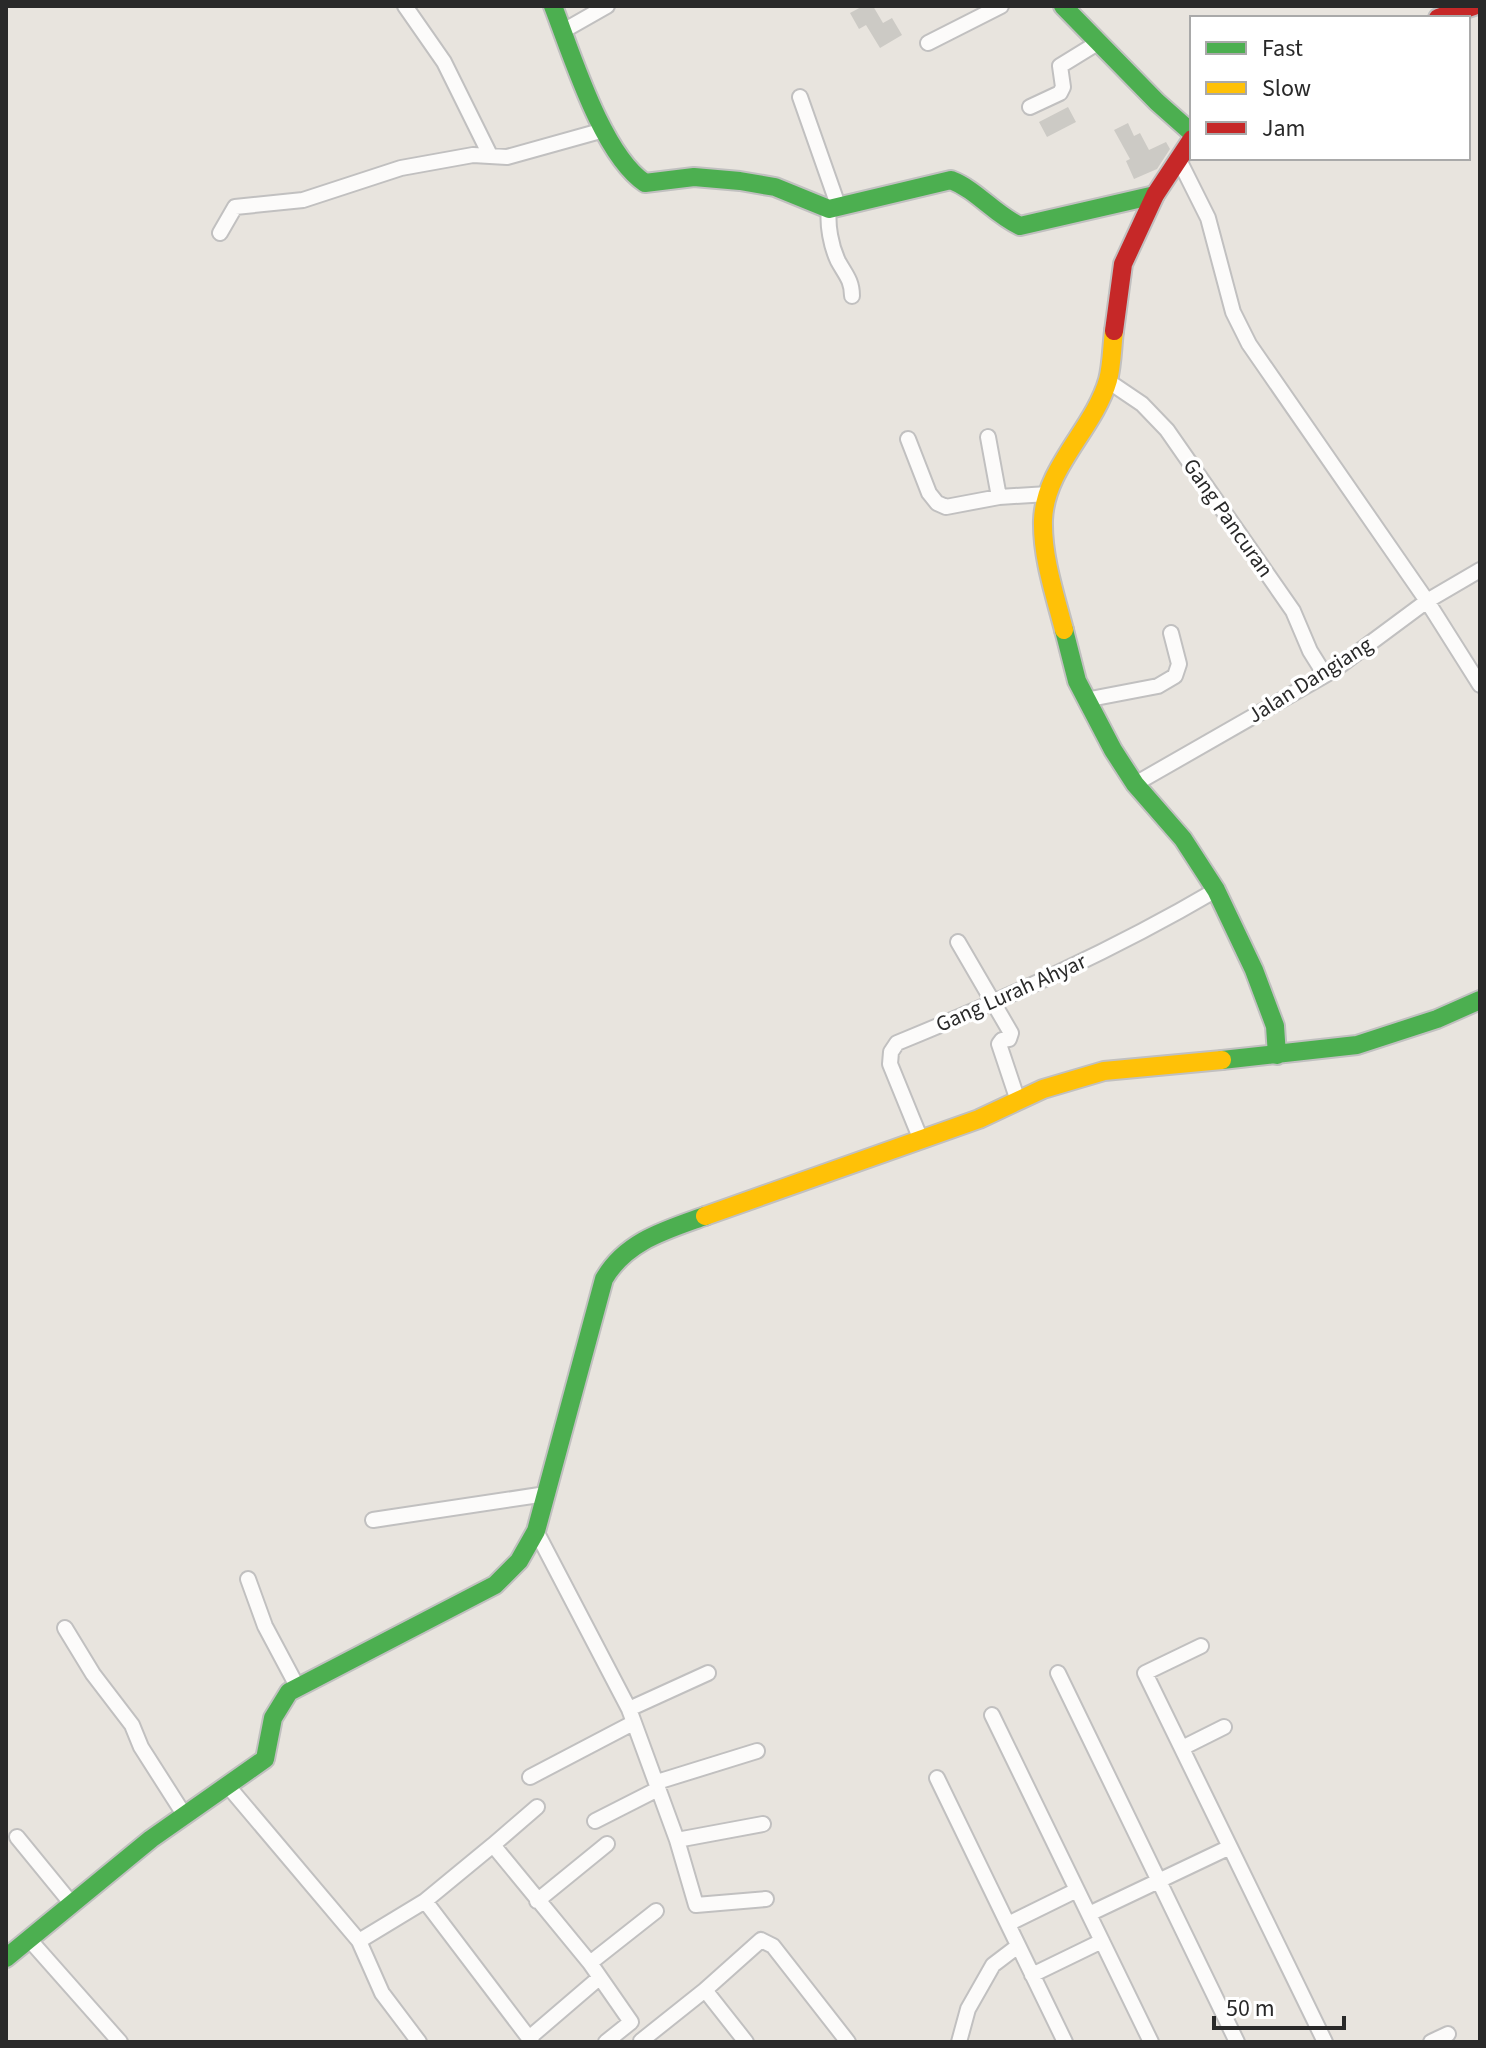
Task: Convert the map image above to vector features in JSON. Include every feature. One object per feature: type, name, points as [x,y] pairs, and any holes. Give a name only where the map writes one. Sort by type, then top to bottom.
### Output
[{"type":"street","points":[[405,6],[444,62],[490,155]]},
{"type":"street","points":[[553,6],[604,130],[621,161],[635,178],[644,183],[693,177],[771,185],[816,207],[834,209],[951,180],[966,184],[1002,220],[1020,226],[1060,214],[1155,195]]},
{"type":"street","points":[[563,31],[607,6]]},
{"type":"street","points":[[928,43],[1001,6]]},
{"type":"street","points":[[1063,6],[1190,131]]},
{"type":"street","points":[[1444,16],[1474,6]]},
{"type":"street","points":[[1030,107],[1060,93],[1063,87],[1060,66],[1099,42]]},
{"type":"street","points":[[800,97],[834,209],[827,221],[836,255],[850,276],[852,296]]},
{"type":"street","points":[[220,233],[235,207],[245,204],[270,205],[303,200],[401,168],[473,155],[507,157],[604,130]]},
{"type":"street","points":[[1190,142],[1155,195],[1123,264],[1108,381],[1048,494],[1043,520],[1050,578],[1064,640],[1085,700],[1135,784],[1183,839],[1216,890],[1254,970],[1275,1026],[1277,1055]]},
{"type":"street","points":[[1179,160],[1208,218],[1233,312],[1249,344],[1427,601],[1480,685]]},
{"type":"street","name":"Gang Pancuran","points":[[1108,381],[1142,404],[1167,430],[1293,611],[1310,651],[1325,675]]},
{"type":"street","points":[[988,437],[999,497]]},
{"type":"street","points":[[908,439],[929,493],[937,503],[946,507],[999,497],[1048,494]]},
{"type":"street","name":"Jalan Dangiang","points":[[1135,784],[1325,675],[1427,601],[1480,570]]},
{"type":"street","points":[[1085,700],[1158,686],[1175,676],[1179,664],[1171,633]]},
{"type":"street","name":"Gang Lurah Ahyar","points":[[921,1140],[890,1064],[891,1052],[897,1043],[992,1004],[1144,932],[1216,890]]},
{"type":"street","points":[[958,942],[1011,1033],[1009,1039],[999,1044],[1018,1101]]},
{"type":"street","points":[[6,1958],[151,1839],[265,1759],[271,1716],[283,1699],[298,1688],[495,1585],[519,1561],[536,1531],[604,1279],[622,1254],[663,1231],[979,1119],[1043,1089],[1104,1071],[1357,1045],[1437,1019],[1480,1000]]},
{"type":"street","points":[[373,1520],[546,1494]]},
{"type":"street","points":[[536,1531],[631,1716],[677,1840],[696,1905],[766,1899]]},
{"type":"street","points":[[248,1579],[265,1626],[298,1688]]},
{"type":"street","points":[[65,1628],[93,1674],[132,1725],[141,1747],[185,1816]]},
{"type":"street","points":[[1201,1646],[1145,1673],[1325,2042]]},
{"type":"street","points":[[530,1777],[708,1673]]},
{"type":"street","points":[[1058,1673],[1237,2042]]},
{"type":"street","points":[[992,1715],[1151,2042]]},
{"type":"street","points":[[1182,1748],[1224,1727]]},
{"type":"street","points":[[595,1821],[657,1785],[757,1751]]},
{"type":"street","points":[[937,1778],[1065,2042]]},
{"type":"street","points":[[228,1786],[359,1941],[382,1993],[419,2042]]},
{"type":"street","points":[[359,1941],[425,1901],[537,1807]]},
{"type":"street","points":[[677,1840],[763,1824]]},
{"type":"street","points":[[17,1837],[71,1903]]},
{"type":"street","points":[[537,1901],[607,1844]]},
{"type":"street","points":[[493,1845],[590,1963],[631,2022],[641,2042],[761,1940],[773,1946],[848,2042]]},
{"type":"street","points":[[1089,1914],[1230,1847]]},
{"type":"street","points":[[1008,1924],[1077,1890]]},
{"type":"street","points":[[425,1901],[530,2040],[599,1978]]},
{"type":"street","points":[[590,1963],[656,1911]]},
{"type":"street","points":[[28,1938],[120,2042]]},
{"type":"street","points":[[1032,1975],[1102,1941]]},
{"type":"street","points":[[959,2042],[968,2009],[993,1965],[1018,1946]]},
{"type":"street","points":[[705,1990],[746,2042]]},
{"type":"street","points":[[606,2042],[631,2022]]},
{"type":"street","points":[[1431,2042],[1448,2034]]},
{"type":"building","points":[[863,6],[873,6],[883,23],[892,18],[902,35],[880,48],[866,25],[859,29],[850,13]]},
{"type":"building","points":[[1068,107],[1076,122],[1047,137],[1039,122]]},
{"type":"building","points":[[1128,123],[1134,136],[1140,133],[1149,150],[1166,142],[1170,149],[1157,169],[1134,179],[1126,161],[1130,159],[1114,130]]},
{"type":"traffic: fast","points":[[553,6],[602,127],[629,169],[645,183],[694,177],[740,181],[775,187],[829,209],[951,180],[1020,226],[1155,195]]},
{"type":"traffic: fast","points":[[1063,6],[1190,131]]},
{"type":"traffic: fast","points":[[1064,630],[1077,681],[1113,750],[1135,784],[1183,839],[1216,890],[1254,970],[1275,1026],[1277,1055]]},
{"type":"traffic: fast","points":[[1222,1060],[1357,1045],[1437,1019],[1480,1000]]},
{"type":"traffic: fast","points":[[6,1958],[151,1839],[265,1759],[273,1718],[289,1692],[495,1585],[519,1561],[536,1531],[604,1279],[635,1246],[705,1216]]},
{"type":"traffic: slow","points":[[1064,630],[1045,548],[1043,520],[1046,501],[1061,465],[1101,398],[1108,380],[1114,331]]},
{"type":"traffic: slow","points":[[705,1216],[979,1119],[1043,1089],[1104,1071],[1222,1060]]},
{"type":"traffic: jam","points":[[1444,16],[1474,6]]},
{"type":"traffic: jam","points":[[1114,331],[1123,264],[1155,195],[1190,142]]}]
